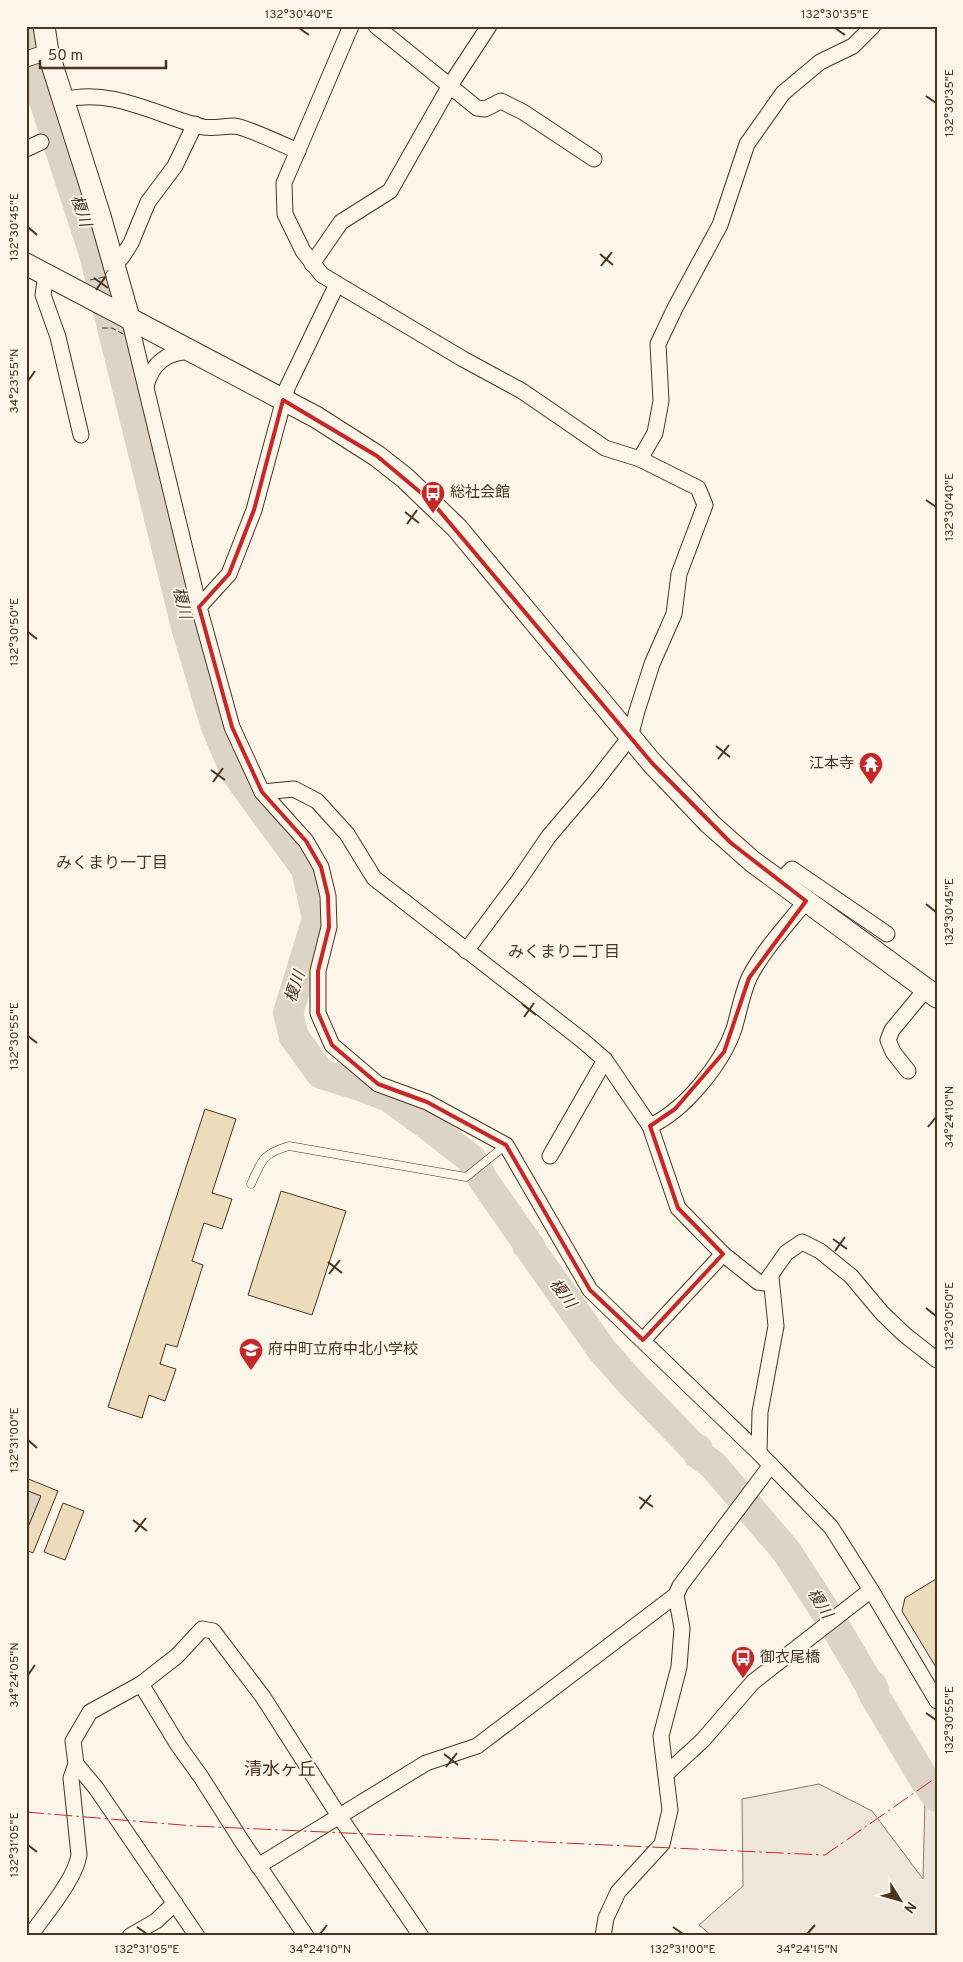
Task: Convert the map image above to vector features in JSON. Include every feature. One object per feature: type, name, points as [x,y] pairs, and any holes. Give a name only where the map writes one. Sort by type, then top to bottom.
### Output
[{"type":"street","points":[[44,26],[48,52],[114,265],[124,315],[146,387],[199,608],[232,727],[262,792],[306,841],[321,867],[328,896],[329,928],[318,971],[318,1013],[332,1044],[378,1084],[427,1102],[506,1145],[590,1290],[759,1453],[830,1527],[932,1685],[937,1701]]},
{"type":"street","points":[[351,26],[284,183],[285,214],[303,251],[312,264],[322,275],[463,359],[522,391],[604,448],[640,459],[698,488],[706,505],[679,574],[674,614],[652,664],[636,711],[630,737],[549,836],[520,880],[466,950]]},
{"type":"street","points":[[376,26],[477,108],[485,109],[501,101],[523,112],[594,159]]},
{"type":"street","points":[[312,264],[341,222],[390,191],[450,87],[489,26]]},
{"type":"street","points":[[640,459],[655,433],[661,401],[658,344],[675,308],[720,225],[747,144],[783,93],[820,62],[853,46],[872,26]]},
{"type":"street","points":[[26,59],[48,52]]},
{"type":"street","points":[[63,100],[98,96],[137,104],[205,127],[236,126],[298,151]]},
{"type":"street","points":[[114,265],[131,243],[148,202],[176,166],[195,124]]},
{"type":"street","points":[[26,149],[41,142]]},
{"type":"street","points":[[26,264],[347,435],[391,467],[432,502],[457,528],[630,737],[671,784],[710,824],[753,862],[931,993],[892,1030],[888,1040],[893,1052],[908,1071]]},
{"type":"street","points":[[46,274],[43,295],[58,337],[81,435]]},
{"type":"street","points":[[199,608],[228,574],[251,520],[286,388],[337,284]]},
{"type":"street","points":[[146,387],[151,372],[162,359],[177,353],[193,352]]},
{"type":"street","points":[[262,792],[294,789],[317,801],[347,834],[374,878],[605,1060],[650,1126],[678,1208],[723,1254],[758,1282],[766,1283],[786,1253],[802,1242],[814,1248],[851,1276],[882,1313],[905,1335],[937,1360]]},
{"type":"street","points":[[780,881],[792,869],[887,934]]},
{"type":"street","points":[[650,1126],[660,1122],[676,1109],[707,1075],[724,1052],[734,1029],[741,1000],[750,978],[765,953],[806,901]]},
{"type":"street","points":[[550,1156],[605,1060]]},
{"type":"street","points":[[644,1340],[723,1254]]},
{"type":"street","points":[[759,1453],[760,1412],[776,1326],[771,1277]]},
{"type":"street","points":[[258,1866],[426,1763],[477,1746],[676,1595],[680,1586],[771,1465]]},
{"type":"street","points":[[666,1774],[703,1740],[753,1682],[871,1590]]},
{"type":"street","points":[[604,1936],[606,1918],[618,1892],[662,1844],[670,1810],[661,1736],[679,1667],[682,1628],[676,1595]]},
{"type":"street","points":[[30,1936],[71,1877],[77,1865],[79,1855],[71,1778],[76,1764],[73,1741],[90,1712],[141,1684],[177,1656],[202,1629],[213,1630],[264,1697],[339,1816],[421,1936]]},
{"type":"street","points":[[141,1684],[178,1745],[306,1936]]},
{"type":"street","points":[[76,1764],[96,1788],[197,1936]]},
{"type":"street","points":[[130,1936],[156,1921],[175,1903]]},
{"type":"lane","points":[[251,1184],[262,1159],[274,1151],[289,1146],[466,1177],[506,1145]]},
{"type":"highlighted area","points":[[283,400],[377,456],[432,502],[652,763],[731,843],[806,901],[749,978],[724,1052],[675,1109],[650,1126],[678,1208],[723,1254],[643,1340],[590,1290],[506,1145],[427,1102],[378,1084],[332,1045],[318,1013],[318,971],[329,927],[328,896],[321,867],[306,841],[262,792],[232,727],[199,607],[229,574],[254,510]]},
{"type":"shaded area","points":[[26,1490],[41,1496],[26,1532]]},
{"type":"shaded area","points":[[926,1761],[937,1778],[937,1936],[712,1936],[699,1925],[743,1886],[742,1799],[819,1784],[872,1811],[923,1879]]},
{"type":"building","points":[[205,1109],[236,1119],[212,1193],[232,1199],[222,1229],[204,1223],[192,1261],[203,1265],[177,1347],[166,1344],[160,1364],[176,1369],[165,1401],[149,1395],[142,1418],[108,1407]]},
{"type":"building","points":[[281,1191],[346,1211],[312,1315],[248,1295]]},
{"type":"building","points":[[26,1478],[58,1491],[33,1553],[26,1550],[26,1532],[41,1496],[26,1490]]},
{"type":"building","points":[[63,1503],[84,1511],[65,1560],[44,1552]]},
{"type":"building","points":[[936,1579],[937,1669],[902,1611],[905,1598]]},
{"type":"waterway","name":"榎川","points":[[26,36],[31,45],[37,79],[94,254],[186,627],[215,724],[235,772],[306,869],[317,919],[288,1013],[294,1037],[321,1074],[389,1097],[471,1159],[527,1245],[530,1246],[602,1350],[694,1448],[698,1449],[698,1454],[713,1465],[787,1552],[836,1628],[869,1684],[872,1685],[871,1689],[874,1690],[874,1695],[924,1779],[937,1797]]},
{"type":"fence","points":[[90,280],[104,277],[108,270]]},
{"type":"fence","points":[[102,328],[112,328],[125,335]]},
{"type":"power","points":[[26,1812],[194,1826],[825,1855],[937,1777]]},
{"type":"place","name":"総社会館","points":[[433,514]]},
{"type":"place","name":"江本寺","points":[[871,785]]},
{"type":"place","name":"府中町立府中北小学校","points":[[251,1371]]},
{"type":"place","name":"御衣尾橋","points":[[743,1679]]},
{"type":"district","name":"みくまり一丁目","points":[[112,864]]},
{"type":"district","name":"みくまり二丁目","points":[[564,953]]},
{"type":"district","name":"清水ヶ丘","points":[[280,1770]]}]
